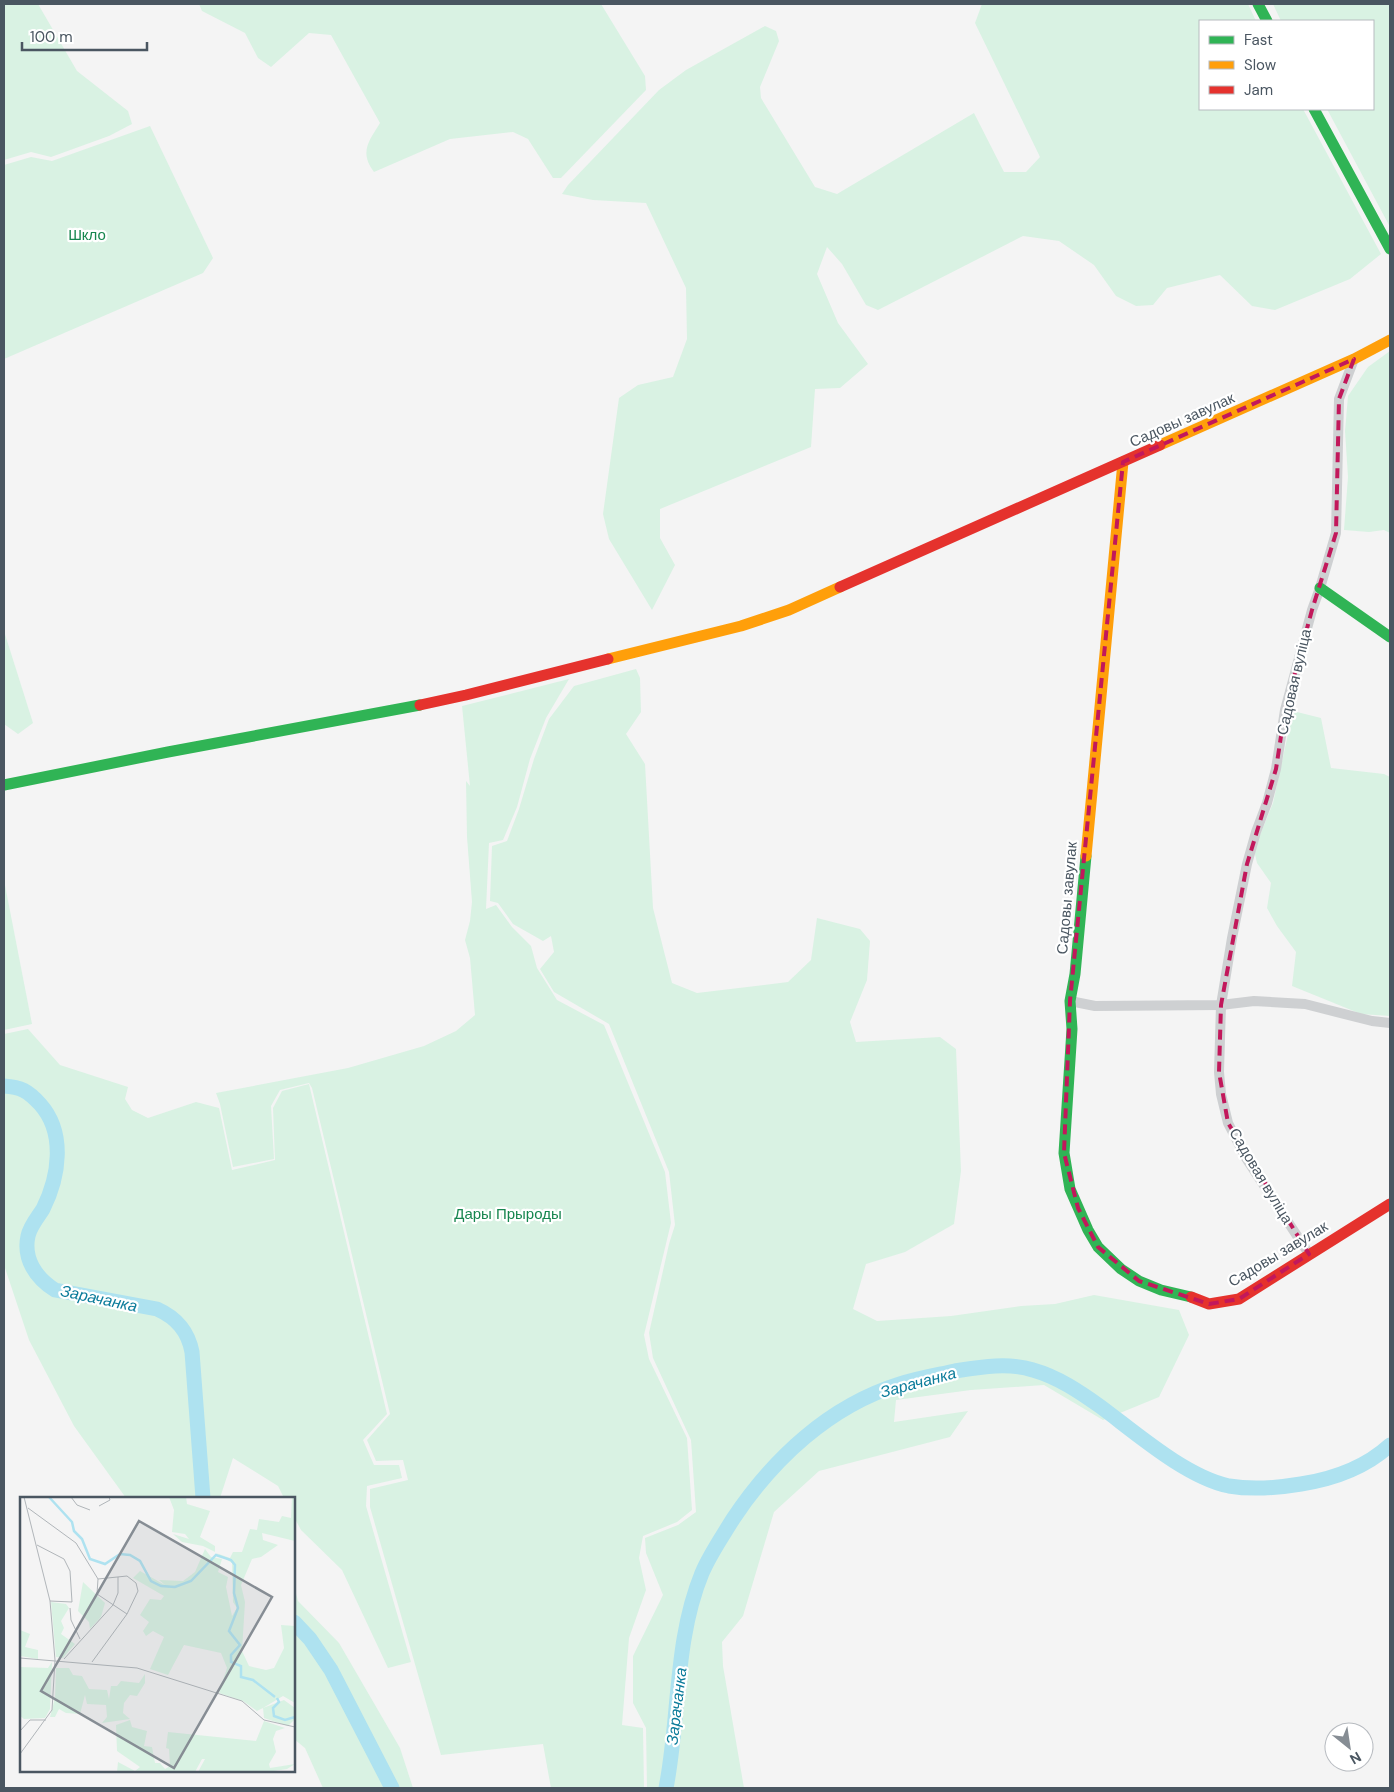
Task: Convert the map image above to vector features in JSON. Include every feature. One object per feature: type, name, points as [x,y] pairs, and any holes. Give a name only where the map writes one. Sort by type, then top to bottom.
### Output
[{"type":"street","points":[[1258,4],[1266,20]]},
{"type":"street","points":[[1315,110],[1390,248]]},
{"type":"street","name":"Садовы завулак","points":[[1390,340],[1354,359],[1123,462],[1075,974],[1070,1001],[1072,1029],[1064,1153],[1070,1189],[1098,1248],[1112,1262],[1139,1281],[1161,1290],[1187,1295],[1209,1304],[1239,1299],[1390,1204]]},
{"type":"street","name":"Садовая вуліца","points":[[1309,1254],[1246,1158],[1228,1123],[1221,1094],[1219,1072],[1221,1006],[1247,864],[1267,803],[1276,768],[1285,710],[1312,610],[1336,533],[1339,399],[1354,359]]},
{"type":"street","points":[[4,785],[168,752],[377,714],[466,695],[742,626],[789,610],[1123,462]]},
{"type":"street","points":[[1320,588],[1390,637]]},
{"type":"street","points":[[1070,1001],[1095,1006],[1221,1006],[1254,1001],[1305,1004],[1372,1021],[1390,1023]]},
{"type":"highlighted area","points":[[1354,359],[1339,399],[1336,533],[1312,610],[1285,710],[1276,769],[1247,864],[1221,1005],[1219,1072],[1228,1123],[1309,1254],[1239,1299],[1209,1304],[1139,1281],[1098,1247],[1078,1208],[1064,1153],[1070,1001],[1123,462]]},
{"type":"green space","points":[[4,4],[38,4],[77,71],[128,111],[132,124],[109,136],[51,157],[31,152],[4,160]]},
{"type":"green space","points":[[199,4],[601,4],[645,76],[646,90],[561,178],[553,178],[528,139],[513,132],[450,139],[374,172],[366,152],[369,141],[380,123],[331,35],[309,33],[271,67],[258,58],[245,33],[202,11]]},
{"type":"green space","points":[[982,4],[1248,4],[1256,20],[1199,20],[1199,110],[1304,110],[1381,254],[1350,279],[1275,310],[1252,306],[1220,275],[1167,288],[1153,305],[1136,306],[1116,296],[1094,265],[1059,241],[1023,236],[878,310],[866,305],[842,264],[827,247],[817,274],[838,323],[868,364],[840,388],[815,389],[811,447],[660,509],[660,538],[675,565],[652,610],[609,539],[603,514],[619,398],[638,385],[673,377],[687,339],[686,288],[646,203],[593,200],[562,194],[568,185],[659,90],[686,70],[765,26],[776,31],[779,41],[760,87],[761,98],[815,187],[837,194],[974,113],[1004,172],[1026,172],[1040,157],[975,23]]},
{"type":"green space","points":[[1273,4],[1390,4],[1390,227],[1328,110],[1374,110],[1374,20],[1281,20]]},
{"type":"green space","name":"Шкло","points":[[150,126],[213,258],[203,273],[4,359],[4,165],[31,157],[52,161]]},
{"type":"green space","points":[[1390,351],[1390,533],[1384,530],[1369,532],[1344,530],[1348,477],[1345,431],[1348,396],[1368,367]]},
{"type":"green space","points":[[4,631],[33,723],[18,734],[4,724]]},
{"type":"green space","points":[[636,669],[640,678],[641,712],[626,734],[645,764],[653,908],[672,983],[697,993],[788,982],[811,960],[817,918],[860,929],[870,941],[867,980],[850,1022],[856,1042],[940,1037],[956,1049],[961,1171],[954,1224],[905,1252],[866,1264],[853,1309],[877,1321],[951,1316],[1021,1306],[1055,1304],[1094,1295],[1179,1310],[1189,1335],[1159,1397],[1103,1420],[1044,1385],[971,1390],[896,1400],[894,1422],[968,1411],[950,1437],[819,1471],[774,1512],[743,1616],[722,1642],[723,1666],[744,1788],[647,1788],[646,1728],[633,1703],[633,1656],[663,1595],[646,1553],[645,1538],[678,1525],[696,1512],[691,1440],[653,1358],[649,1333],[675,1225],[669,1172],[609,1024],[554,992],[540,969],[554,952],[551,936],[543,941],[513,924],[498,903],[490,901],[492,846],[507,841],[549,719],[574,686]]},
{"type":"green space","name":"Дары Прыроды","points":[[569,679],[546,718],[530,759],[517,807],[503,840],[489,843],[486,909],[496,905],[512,927],[531,946],[537,968],[557,1000],[604,1025],[665,1172],[671,1223],[644,1335],[649,1359],[687,1438],[692,1510],[677,1522],[643,1536],[639,1558],[646,1590],[629,1638],[622,1725],[643,1728],[644,1788],[551,1788],[543,1744],[441,1755],[370,1507],[370,1489],[408,1480],[403,1460],[376,1461],[367,1440],[390,1414],[312,1088],[309,1083],[280,1090],[271,1106],[274,1159],[233,1167],[216,1093],[348,1068],[424,1046],[456,1031],[475,1015],[470,958],[465,940],[472,902],[467,837],[466,781],[470,786],[462,706]]},
{"type":"green space","points":[[1293,711],[1321,718],[1331,768],[1384,774],[1390,777],[1390,1016],[1361,1014],[1292,986],[1296,952],[1277,926],[1267,908],[1271,883],[1257,863],[1254,850],[1273,803]]},
{"type":"green space","points":[[4,880],[32,1024],[4,1030]]},
{"type":"green space","points":[[28,1029],[60,1065],[128,1087],[125,1099],[132,1110],[148,1118],[196,1102],[219,1108],[232,1170],[275,1160],[273,1108],[282,1091],[309,1084],[387,1414],[363,1440],[374,1465],[399,1465],[402,1478],[367,1486],[366,1506],[411,1662],[388,1668],[342,1570],[301,1530],[295,1519],[295,1497],[284,1497],[278,1486],[233,1458],[220,1497],[125,1497],[74,1426],[29,1340],[4,1265],[4,1034]]},
{"type":"green space","points":[[295,1590],[298,1601],[339,1643],[400,1748],[413,1788],[323,1788],[305,1748],[295,1740]]},
{"type":"waterway","name":"Зарачанка","points":[[4,1086],[24,1090],[40,1104],[54,1128],[57,1142],[56,1169],[49,1196],[32,1225],[28,1236],[27,1252],[32,1267],[37,1274],[55,1290],[157,1309],[176,1321],[188,1338],[192,1352],[203,1497]]},
{"type":"waterway","name":"Зарачанка","points":[[666,1788],[682,1652],[687,1625],[693,1599],[709,1559],[733,1519],[749,1497],[785,1456],[805,1437],[827,1421],[850,1406],[874,1394],[914,1380],[974,1368],[1014,1366],[1033,1370],[1060,1381],[1077,1391],[1162,1453],[1196,1474],[1229,1486],[1238,1487],[1274,1487],[1325,1479],[1360,1466],[1390,1445]]},
{"type":"waterway","name":"Зарачанка","points":[[295,1623],[310,1639],[331,1670],[392,1788]]},
{"type":"traffic: fast","points":[[1258,4],[1266,20]]},
{"type":"traffic: fast","points":[[1315,110],[1390,249]]},
{"type":"traffic: fast","points":[[1320,588],[1390,637]]},
{"type":"traffic: fast","points":[[4,785],[420,705]]},
{"type":"traffic: fast","points":[[1086,856],[1075,974],[1070,1001],[1072,1029],[1064,1153],[1070,1189],[1088,1230],[1098,1247],[1121,1269],[1139,1281],[1161,1290],[1191,1297]]},
{"type":"traffic: slow","points":[[1160,445],[1354,359],[1390,340]]},
{"type":"traffic: slow","points":[[1086,856],[1123,462]]},
{"type":"traffic: slow","points":[[608,659],[741,626],[789,610],[840,587]]},
{"type":"traffic: jam","points":[[840,587],[1160,445]]},
{"type":"traffic: jam","points":[[420,705],[608,659]]},
{"type":"traffic: jam","points":[[1191,1297],[1209,1304],[1239,1299],[1390,1204]]}]
